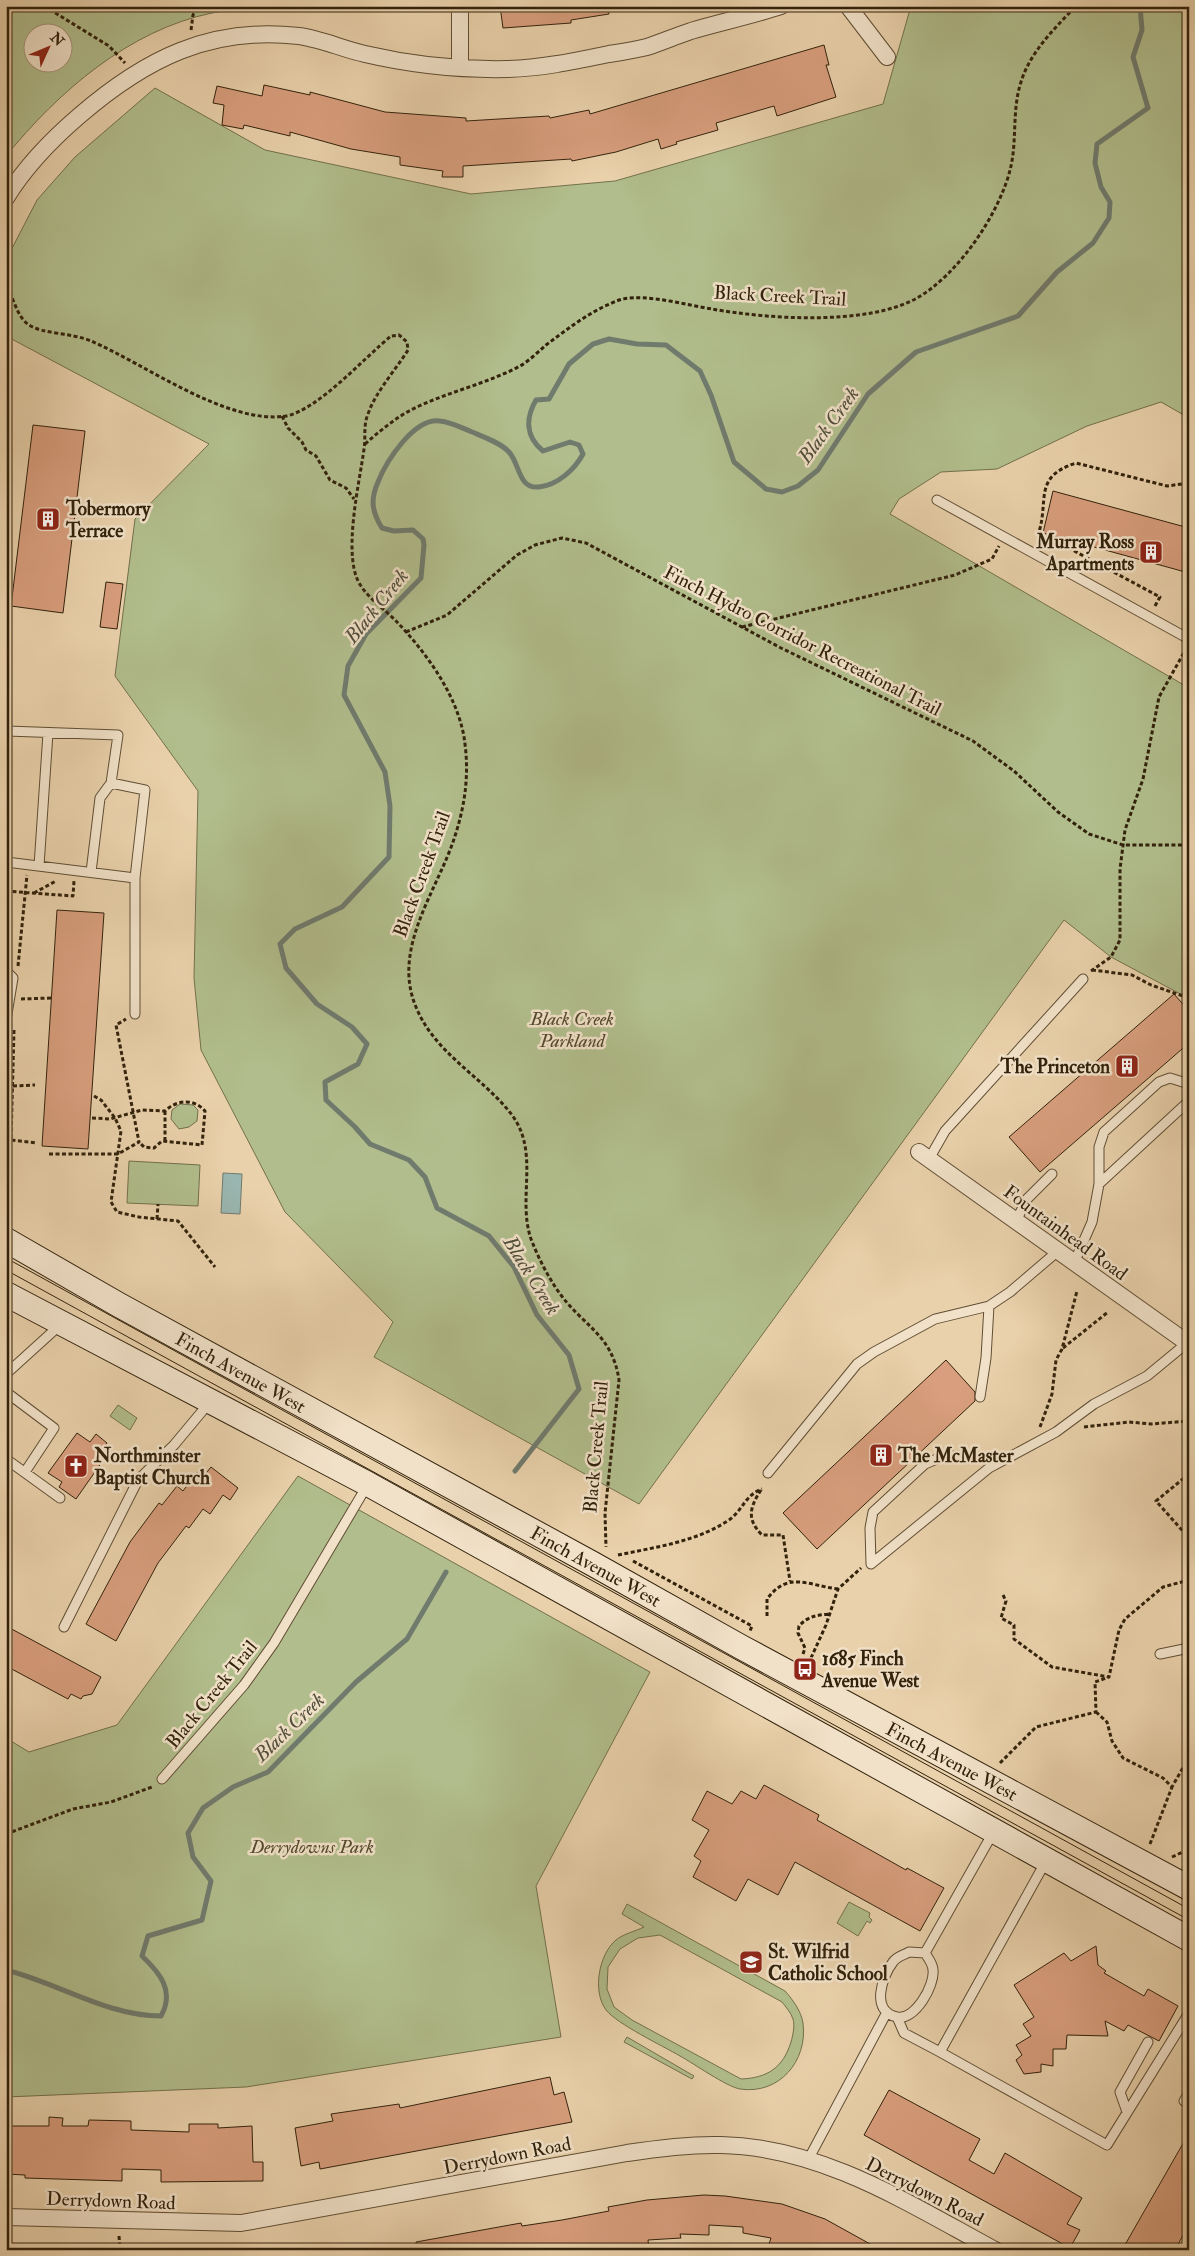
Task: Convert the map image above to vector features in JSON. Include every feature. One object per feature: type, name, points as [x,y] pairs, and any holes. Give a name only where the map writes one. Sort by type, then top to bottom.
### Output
[{"type":"main road","name":"Finch Avenue West","points":[[6,1240],[119,1305],[585,1559],[741,1647],[1189,1888]]},
{"type":"main road","name":"Finch Avenue West","points":[[9,1301],[61,1325],[211,1401],[368,1484],[1189,1939]]},
{"type":"street","points":[[460,6],[460,68]]},
{"type":"street","points":[[6,198],[20,177],[58,136],[92,105],[134,73],[166,56],[193,45],[216,39],[263,33],[302,36],[364,54],[460,68],[518,69],[566,64],[646,47],[689,32],[781,6]]},
{"type":"street","points":[[848,6],[887,57]]},
{"type":"street","name":"Fountainhead Road","points":[[924,1156],[1188,1344]]},
{"type":"street","name":"Derrydown Road","points":[[6,2217],[241,2223],[678,2146],[723,2145],[769,2150],[834,2167],[868,2182],[995,2250]]},
{"type":"lane","points":[[937,500],[1189,638]]},
{"type":"lane","points":[[6,746],[7,732],[118,735],[111,783],[100,798],[91,872]]},
{"type":"lane","points":[[39,866],[48,733]]},
{"type":"lane","points":[[111,783],[145,790],[135,878],[135,1014]]},
{"type":"lane","points":[[6,862],[135,878]]},
{"type":"lane","points":[[6,971],[13,978],[6,1020]]},
{"type":"lane","points":[[924,1156],[1082,979]]},
{"type":"lane","points":[[1074,1263],[1092,1222],[1099,1184],[1099,1147],[1104,1132],[1159,1082],[1170,1078],[1189,1084]]},
{"type":"lane","points":[[1099,1184],[1189,1101]]},
{"type":"lane","points":[[1016,1221],[1027,1199],[1052,1174]]},
{"type":"lane","points":[[768,1473],[857,1364],[874,1352],[935,1319],[989,1306],[1010,1292],[1058,1251]]},
{"type":"lane","points":[[980,1397],[986,1358],[989,1306]]},
{"type":"lane","points":[[6,1374],[61,1325]]},
{"type":"lane","points":[[871,1564],[989,1468],[1033,1446],[1056,1432],[1094,1404],[1147,1376],[1188,1344]]},
{"type":"lane","points":[[6,1392],[54,1428],[25,1472]]},
{"type":"lane","points":[[64,1627],[138,1480],[174,1445],[211,1401]]},
{"type":"lane","points":[[871,1564],[870,1528],[873,1512],[925,1464],[944,1456],[1008,1458]]},
{"type":"lane","points":[[6,1459],[60,1498]]},
{"type":"lane","name":"Black Creek Trail","points":[[162,1779],[244,1685],[274,1642],[368,1484]]},
{"type":"lane","points":[[1160,1654],[1189,1648]]},
{"type":"lane","points":[[925,1953],[995,1830]]},
{"type":"lane","points":[[940,2052],[1047,1859]]},
{"type":"lane","points":[[909,1952],[925,1953],[934,1967],[933,1980],[924,2001],[906,2016],[897,2017],[887,2012],[880,1999],[883,1979],[894,1960],[909,1952]]},
{"type":"lane","points":[[808,2160],[887,2012]]},
{"type":"lane","points":[[897,2017],[904,2033],[1107,2145],[1189,2013]]},
{"type":"lane","points":[[1127,2112],[1120,2092],[1148,2042]]},
{"type":"path","points":[[44,6],[109,46],[134,73]]},
{"type":"path","points":[[192,23],[197,6]]},
{"type":"path","name":"Black Creek Trail","points":[[606,1553],[605,1513],[619,1380],[616,1363],[604,1340],[558,1292],[543,1266],[531,1237],[525,1211],[528,1164],[526,1140],[513,1116],[446,1051],[425,1025],[414,1005],[409,957],[416,930],[455,836],[466,796],[468,772],[464,737],[448,693],[429,662],[406,632],[360,586],[353,553],[355,499],[365,444],[386,425],[418,406],[521,365],[590,313],[622,299],[652,299],[725,312],[816,317],[874,312],[917,298],[956,265],[983,228],[993,210],[1005,187],[1011,166],[1017,96],[1021,81],[1028,64],[1046,39],[1076,6]]},
{"type":"path","points":[[6,287],[23,320],[31,327],[72,334],[91,341],[196,394],[248,415],[282,416],[305,409],[320,399],[391,336],[399,335],[408,342],[408,349],[370,409],[364,428],[365,444]]},
{"type":"path","points":[[282,416],[288,428],[302,442],[306,450],[316,456],[330,480],[346,488],[355,499]]},
{"type":"path","points":[[1149,617],[1160,597],[1039,532],[1043,519],[1045,486],[1053,476],[1066,466],[1076,463],[1167,486],[1189,483]]},
{"type":"path","points":[[742,627],[955,575],[992,559],[1004,537]]},
{"type":"path","name":"Finch Hydro Corridor Recreational Trail","points":[[406,632],[447,615],[517,555],[536,545],[562,538],[586,543],[742,627],[973,741],[1014,771],[1058,812],[1089,834],[1123,845],[1189,845]]},
{"type":"path","points":[[1082,979],[1111,957],[1120,940],[1118,898],[1125,830],[1143,779],[1159,697],[1189,644]]},
{"type":"path","points":[[34,893],[75,870]]},
{"type":"path","points":[[6,891],[73,896],[75,870]]},
{"type":"path","points":[[1092,970],[1132,975],[1150,985],[1186,997],[1189,1001]]},
{"type":"path","points":[[10,999],[51,998]]},
{"type":"path","points":[[135,1014],[116,1025],[139,1142],[144,1147],[154,1148],[162,1141],[202,1145],[205,1111],[200,1106],[180,1101],[173,1103],[165,1111],[165,1141]]},
{"type":"path","points":[[13,1086],[35,1085]]},
{"type":"path","points":[[94,1096],[101,1100],[121,1131],[111,1202],[117,1212],[178,1221],[216,1267]]},
{"type":"path","points":[[92,1118],[114,1118],[142,1110],[165,1111]]},
{"type":"path","points":[[49,1154],[118,1154],[139,1142]]},
{"type":"path","points":[[157,1219],[158,1204]]},
{"type":"path","points":[[1033,1446],[1052,1394],[1056,1360],[1062,1349],[1078,1291]]},
{"type":"path","points":[[1062,1349],[1108,1312]]},
{"type":"path","points":[[1056,1432],[1129,1422],[1151,1424],[1189,1421]]},
{"type":"path","points":[[768,1473],[762,1489],[752,1505],[750,1514],[755,1527],[762,1535],[783,1535],[790,1581]]},
{"type":"path","points":[[1189,1474],[1156,1501],[1189,1538]]},
{"type":"path","points":[[616,1556],[690,1539],[716,1527],[735,1514],[752,1492],[762,1489]]},
{"type":"path","points":[[611,1554],[647,1568],[752,1626]]},
{"type":"path","points":[[811,1658],[830,1614],[838,1589],[860,1568],[871,1564]]},
{"type":"path","points":[[1109,1677],[1119,1630],[1125,1619],[1163,1587],[1189,1580]]},
{"type":"path","points":[[767,1616],[767,1599],[782,1584],[790,1581],[838,1589]]},
{"type":"path","points":[[1003,1594],[1006,1602],[1001,1618],[1014,1625],[1014,1639],[1025,1648],[1052,1667],[1109,1677]]},
{"type":"path","points":[[803,1654],[805,1648],[798,1633],[799,1626],[804,1620],[815,1615],[830,1614]]},
{"type":"path","points":[[1109,1677],[1095,1682],[1096,1712],[1107,1722],[1112,1741],[1123,1758],[1164,1778],[1172,1787]]},
{"type":"path","points":[[1000,1763],[1036,1727],[1096,1712]]},
{"type":"path","points":[[1150,1844],[1172,1787],[1189,1757]]},
{"type":"path","points":[[6,1834],[73,1809],[111,1802],[149,1789],[162,1779]]},
{"type":"path","points":[[1172,1857],[1189,1849]]},
{"type":"green space","points":[[6,6],[278,6],[277,8],[212,13],[181,21],[152,34],[124,49],[97,67],[72,87],[26,132],[6,156]]},
{"type":"green space","name":"Black Creek Parkland","points":[[911,6],[1189,6],[1189,418],[1161,402],[1087,426],[997,469],[941,472],[899,499],[890,514],[1189,688],[1189,1001],[1186,997],[1111,957],[1064,920],[639,1504],[374,1357],[393,1322],[285,1212],[201,1050],[194,978],[198,791],[115,676],[135,519],[209,444],[6,336],[6,260],[37,200],[75,157],[155,88],[265,150],[471,194],[615,181],[883,104]]},
{"type":"green space","points":[[180,1104],[193,1105],[198,1110],[197,1121],[189,1127],[179,1129],[171,1119],[172,1110]]},
{"type":"green space","points":[[129,1161],[200,1165],[198,1206],[127,1203]]},
{"type":"green space","points":[[118,1405],[137,1418],[130,1430],[110,1416]]},
{"type":"green space","name":"Derrydowns Park","points":[[298,1476],[650,1672],[536,1886],[561,2037],[246,2087],[6,2097],[6,1738],[29,1752],[117,1725]]},
{"type":"green space","points":[[849,1902],[870,1913],[869,1917],[872,1920],[870,1923],[867,1921],[858,1936],[837,1923]]},
{"type":"green space","points":[[627,1904],[785,1991],[796,2006],[803,2023],[801,2050],[796,2062],[788,2072],[778,2081],[767,2087],[740,2089],[719,2080],[612,2016],[606,2010],[599,1993],[599,1973],[605,1954],[616,1940],[644,1927],[622,1914]],"holes":[[[660,1935],[782,2002],[794,2021],[788,2051],[779,2065],[773,2070],[759,2076],[741,2079],[632,2020],[614,2007],[607,1989],[608,1967],[620,1949],[638,1938]]]},
{"type":"green space","points":[[627,2037],[694,2076],[692,2079],[624,2042]]},
{"type":"water","points":[[223,1173],[242,1174],[240,1214],[221,1213]]},
{"type":"building","points":[[500,6],[608,6],[609,14],[571,20],[571,23],[503,28]]},
{"type":"building","points":[[824,45],[829,65],[826,65],[836,97],[777,116],[774,106],[716,123],[718,130],[676,142],[677,144],[661,149],[658,139],[616,152],[572,161],[571,159],[463,166],[463,177],[442,177],[443,171],[400,165],[400,157],[351,149],[290,132],[290,136],[244,125],[243,129],[222,125],[224,105],[213,103],[217,86],[262,96],[264,85],[310,95],[310,92],[385,112],[466,118],[466,121],[549,116],[550,118],[589,110],[590,114]]},
{"type":"building","name":"Tobermory Terrace","points":[[33,425],[85,431],[63,613],[11,606]]},
{"type":"building","name":"Murray Ross Apartments","points":[[1053,491],[1189,528],[1189,573],[1043,533]]},
{"type":"building","points":[[106,582],[123,584],[117,629],[100,627]]},
{"type":"building","points":[[57,910],[104,913],[88,1149],[42,1146]]},
{"type":"building","name":"The Princeton","points":[[1174,994],[1189,1011],[1189,1043],[1040,1172],[1009,1137]]},
{"type":"building","name":"The McMaster","points":[[946,1360],[975,1392],[975,1401],[817,1549],[783,1513]]},
{"type":"building","name":"Northminster Baptist Church","points":[[77,1433],[90,1442],[96,1434],[107,1443],[98,1456],[104,1459],[76,1499],[59,1487],[62,1482],[48,1473]]},
{"type":"building","points":[[211,1467],[238,1488],[230,1500],[223,1495],[210,1514],[203,1509],[189,1528],[186,1526],[158,1563],[116,1641],[86,1624],[130,1542],[159,1503],[162,1505],[177,1486],[183,1491],[197,1472],[203,1477]]},
{"type":"building","points":[[6,1626],[101,1677],[92,1694],[83,1696],[81,1699],[71,1694],[68,1699],[6,1666]]},
{"type":"building","points":[[764,1785],[819,1815],[817,1820],[906,1870],[907,1868],[944,1888],[920,1931],[795,1862],[778,1895],[748,1879],[736,1901],[693,1877],[701,1861],[694,1856],[709,1830],[692,1820],[707,1791],[732,1804],[741,1791],[756,1799]]},
{"type":"building","points":[[1096,1946],[1098,1965],[1106,1971],[1104,1973],[1144,1996],[1148,1989],[1178,2006],[1159,2041],[1128,2025],[1124,2031],[1105,2021],[1108,2036],[1067,2035],[1066,2049],[1053,2049],[1053,2066],[1041,2064],[1041,2072],[1024,2074],[1016,2060],[1022,2055],[1016,2045],[1031,2036],[1023,2024],[1034,2017],[1014,1985],[1064,1953],[1071,1961]]},
{"type":"building","points":[[550,2077],[554,2095],[564,2092],[572,2122],[320,2169],[319,2162],[301,2166],[295,2128],[333,2121],[331,2114],[399,2104],[400,2108]]},
{"type":"building","points":[[889,2090],[980,2139],[969,2160],[994,2174],[1005,2153],[1082,2198],[1067,2224],[1080,2230],[1070,2248],[864,2135]]},
{"type":"building","points":[[49,2117],[63,2118],[62,2126],[88,2126],[89,2120],[131,2121],[131,2130],[189,2132],[189,2124],[218,2124],[218,2128],[252,2126],[253,2162],[263,2162],[263,2181],[161,2182],[161,2170],[122,2169],[122,2181],[25,2178],[25,2175],[6,2174],[6,2126],[49,2126]]},
{"type":"building","points":[[1189,2133],[1189,2224],[1175,2250],[1122,2250]]},
{"type":"building","points":[[704,2195],[782,2204],[825,2219],[881,2250],[767,2250],[771,2238],[743,2233],[743,2227],[709,2225],[709,2235],[680,2234],[681,2238],[648,2240],[649,2250],[576,2250],[575,2247],[561,2250],[417,2250],[416,2242],[521,2223],[522,2226],[562,2220],[609,2211],[608,2207],[647,2200]]},
{"type":"waterway","name":"Black Creek","points":[[515,1471],[579,1389],[569,1355],[537,1315],[514,1267],[489,1236],[437,1208],[425,1177],[409,1160],[370,1144],[326,1100],[325,1082],[358,1064],[367,1044],[352,1027],[317,1004],[286,968],[280,944],[295,929],[342,907],[389,857],[390,806],[385,772],[344,695],[348,666],[366,634],[421,578],[424,545],[423,539],[413,530],[394,531],[382,528],[373,506],[378,482],[387,463],[411,433],[420,426],[440,421],[456,425],[502,446],[513,457],[523,480],[532,487],[546,486],[559,480],[571,471],[583,454],[579,445],[570,442],[543,451],[537,446],[530,434],[529,427],[532,407],[536,400],[549,399],[569,364],[593,344],[609,339],[637,344],[666,345],[700,371],[711,395],[734,462],[766,489],[782,492],[798,486],[818,470],[868,394],[916,352],[1018,316],[1057,272],[1093,243],[1109,218],[1110,202],[1101,187],[1095,163],[1097,144],[1148,108],[1133,57],[1142,30],[1140,6]]},
{"type":"waterway","name":"Black Creek","points":[[6,1970],[121,2011],[161,2016],[165,2007],[166,1991],[160,1976],[142,1956],[148,1936],[202,1920],[211,1881],[193,1857],[188,1833],[203,1808],[233,1787],[268,1772],[356,1682],[407,1639],[446,1572]]},
{"type":"tram line","points":[[6,1258],[1189,1909]]},
{"type":"tram line","points":[[6,1270],[1189,1920]]},
{"type":"place","name":"Tobermory Terrace","points":[[48,519]]},
{"type":"place","name":"Murray Ross Apartments","points":[[1151,552]]},
{"type":"place","name":"The Princeton","points":[[1127,1066]]},
{"type":"place","name":"The McMaster","points":[[881,1455]]},
{"type":"place","name":"Northminster Baptist Church","points":[[76,1466]]},
{"type":"place","name":"1685 Finch Avenue West","points":[[805,1669]]},
{"type":"place","name":"St. Wilfrid Catholic School","points":[[751,1962]]}]
